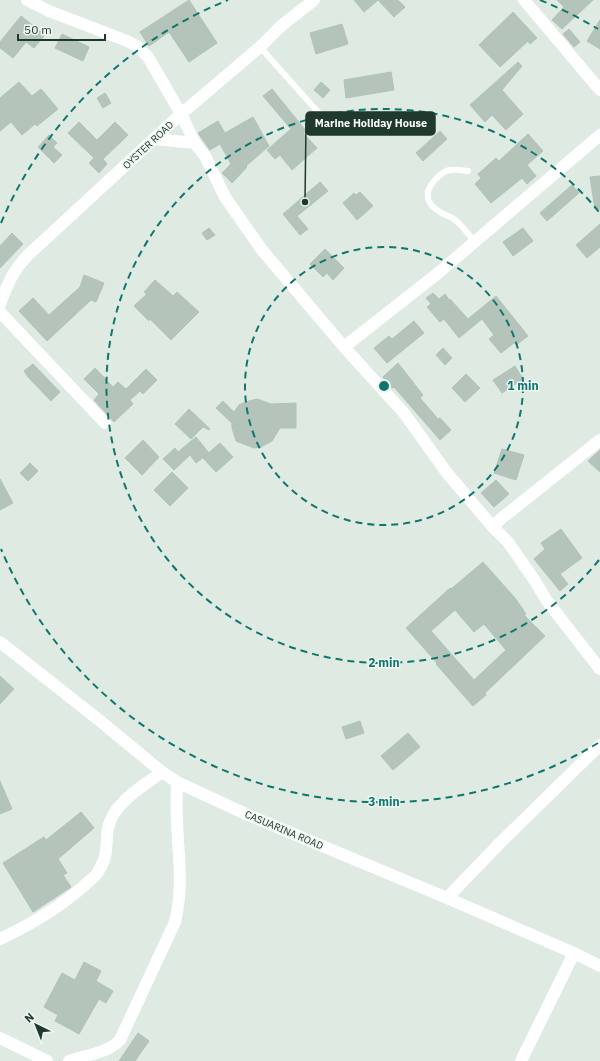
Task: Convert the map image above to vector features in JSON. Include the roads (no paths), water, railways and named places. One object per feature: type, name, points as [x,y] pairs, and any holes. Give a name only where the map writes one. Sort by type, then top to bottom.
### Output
[{"type":"street","points":[[27,0],[49,11],[137,46],[148,57],[181,114],[195,143],[204,156],[225,197],[262,250],[344,347],[404,413],[447,473],[492,526],[508,542],[547,601],[600,669]]},
{"type":"street","name":"OYSTER ROAD","points":[[0,304],[11,277],[18,267],[181,114],[260,47],[281,26],[314,0]]},
{"type":"street","points":[[524,0],[600,90]]},
{"type":"street","points":[[344,347],[437,274],[600,135]]},
{"type":"street","points":[[154,139],[195,143]]},
{"type":"street","points":[[0,312],[105,423]]},
{"type":"street","points":[[492,526],[600,440]]},
{"type":"street","name":"CASUARINA ROAD","points":[[0,642],[162,772],[177,782],[248,815],[447,898],[574,953],[600,966]]},
{"type":"street","points":[[447,898],[500,843],[600,745]]},
{"type":"street","points":[[0,940],[45,915],[77,892],[96,874],[105,860],[109,826],[116,810],[131,796],[162,772]]},
{"type":"street","points":[[69,1061],[108,1050],[115,1046],[120,1040],[175,922],[179,905],[181,880],[177,819],[177,782]]},
{"type":"street","points":[[521,1061],[574,953]]},
{"type":"street","points":[[0,1038],[47,1061]]},
{"type":"lane","points":[[260,47],[334,130]]},
{"type":"lane","points":[[468,171],[453,168],[439,175],[430,186],[426,196],[430,204],[439,212],[454,219],[475,242]]},
{"type":"place","name":"Marine Holiday House","points":[[305,202]]}]
